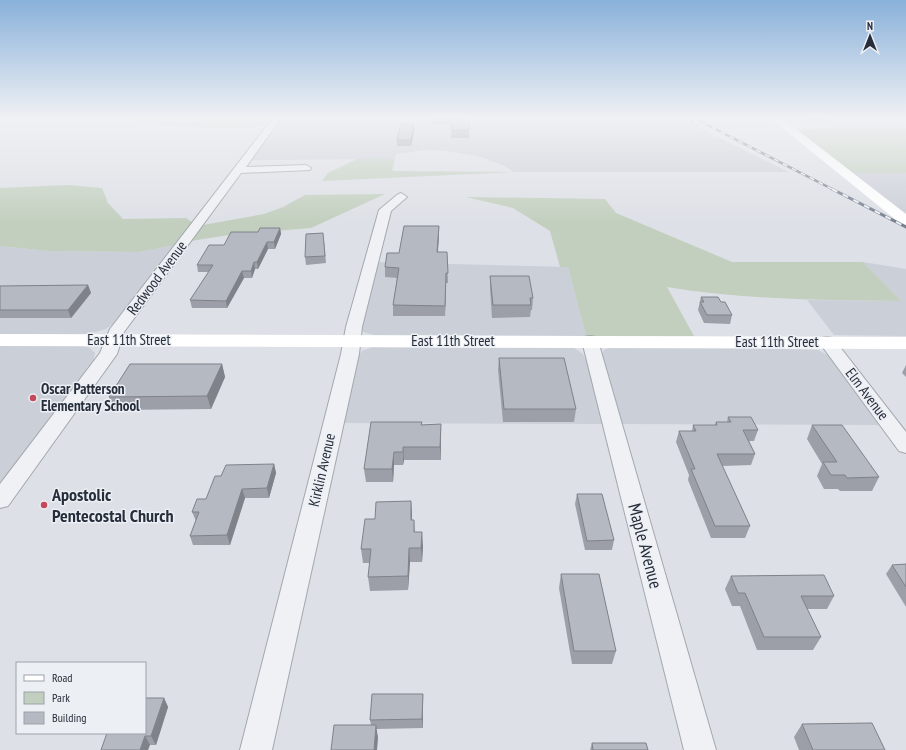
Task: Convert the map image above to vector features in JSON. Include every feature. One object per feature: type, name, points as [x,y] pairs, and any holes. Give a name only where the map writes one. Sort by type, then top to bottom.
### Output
[{"type":"main road","points":[[820,153],[906,221]]},
{"type":"main road","name":"East 11th Street","points":[[0,340],[906,343]]},
{"type":"street","name":"Redwood Avenue","points":[[0,500],[108,354],[116,332],[251,153]]},
{"type":"street","points":[[238,170],[306,168]]},
{"type":"street","name":"Kirklin Avenue","points":[[256,750],[352,341],[354,327],[385,210],[401,197]]},
{"type":"street","name":"Maple Avenue","points":[[590,341],[700,750]]},
{"type":"street","name":"Elm Avenue","points":[[827,342],[906,446]]},
{"type":"shaded area","points":[[256,153],[403,153],[396,154],[395,159],[251,160]]},
{"type":"shaded area","points":[[458,153],[750,153],[789,172],[514,172],[507,167],[481,157]]},
{"type":"shaded area","points":[[853,173],[906,173],[906,215]]},
{"type":"shaded area","points":[[176,245],[114,323],[106,329],[89,334],[0,334],[0,246],[48,251],[138,252]]},
{"type":"shaded area","points":[[377,262],[568,267],[586,336],[374,335],[366,333],[362,331],[361,327]]},
{"type":"shaded area","points":[[863,262],[906,269],[906,336],[834,335],[807,300],[901,301]]},
{"type":"shaded area","name":"Oscar Patterson Elementary School","points":[[0,345],[83,346],[90,348],[95,353],[94,359],[81,379],[0,487]]},
{"type":"shaded area","points":[[372,347],[574,348],[583,354],[588,364],[604,424],[343,423],[358,357],[362,351]]},
{"type":"shaded area","points":[[611,347],[727,347],[818,350],[831,357],[881,425],[621,424],[601,355],[604,350]]},
{"type":"green space","points":[[825,153],[906,153],[906,173],[853,173]]},
{"type":"green space","points":[[357,159],[395,159],[392,170],[395,171],[514,172],[322,181],[328,173]]},
{"type":"green space","points":[[68,185],[102,188],[108,203],[123,219],[186,218],[193,223],[176,245],[138,252],[48,251],[0,246],[0,188]]},
{"type":"green space","points":[[385,194],[311,228],[229,235],[191,241],[203,225],[264,214],[283,207],[305,195]]},
{"type":"green space","points":[[466,197],[605,199],[616,213],[732,262],[863,262],[901,301],[813,300],[755,297],[726,295],[667,287],[694,336],[586,336],[568,267],[560,267],[550,231],[513,208]]},
{"type":"building","points":[[404,226],[439,226],[437,252],[447,252],[448,273],[446,273],[445,306],[393,305],[399,268],[385,267],[387,253],[399,253]]},
{"type":"building","points":[[260,228],[280,228],[274,242],[267,242],[257,262],[254,262],[251,271],[242,271],[226,301],[190,300],[213,265],[197,265],[209,245],[224,245],[231,232],[258,232]]},
{"type":"building","points":[[323,233],[325,256],[305,257],[306,234]]},
{"type":"building","points":[[490,276],[529,276],[533,298],[530,298],[531,305],[493,305]]},
{"type":"building","points":[[88,285],[68,310],[0,310],[0,286]]},
{"type":"building","points":[[701,297],[718,297],[721,302],[725,302],[732,315],[707,315],[700,302],[704,302]]},
{"type":"building","points":[[499,358],[564,358],[576,409],[504,409]]},
{"type":"building","points":[[130,364],[222,364],[207,396],[109,397]]},
{"type":"building","points":[[728,417],[751,417],[758,430],[743,430],[755,454],[717,454],[750,526],[715,526],[691,469],[695,469],[679,431],[696,431],[693,425],[717,425],[716,422],[731,422]]},
{"type":"building","points":[[371,422],[422,422],[421,425],[441,424],[440,447],[403,447],[403,452],[394,452],[392,469],[364,469]]},
{"type":"building","points":[[812,425],[842,425],[879,477],[847,478],[845,475],[831,475],[823,462],[837,462]]},
{"type":"building","points":[[274,464],[267,488],[242,489],[227,535],[190,536],[199,512],[192,512],[197,499],[206,499],[215,476],[221,476],[226,465]]},
{"type":"building","points":[[577,494],[602,494],[614,540],[587,541]]},
{"type":"building","points":[[411,501],[411,520],[414,520],[414,532],[422,532],[421,548],[409,548],[408,576],[368,577],[371,549],[361,549],[365,519],[375,519],[376,502]]},
{"type":"building","points":[[906,564],[906,587],[892,565]]},
{"type":"building","points":[[561,574],[599,574],[616,651],[574,651]]},
{"type":"building","points":[[824,575],[834,596],[801,596],[821,637],[764,637],[745,593],[738,593],[731,576]]},
{"type":"building","points":[[372,694],[423,694],[422,719],[370,720]]},
{"type":"building","points":[[146,698],[164,698],[151,736],[145,736],[140,750],[101,750],[107,734],[146,734]]},
{"type":"building","points":[[872,723],[885,750],[813,750],[802,724]]},
{"type":"building","points":[[334,725],[376,725],[374,750],[331,750]]},
{"type":"building","points":[[592,743],[646,743],[648,750],[593,750]]},
{"type":"railway","points":[[762,153],[834,190]]},
{"type":"railway","points":[[832,189],[906,227]]},
{"type":"place","name":"Oscar Patterson Elementary School","points":[[33,398]]},
{"type":"place","name":"Apostolic Pentecostal Church","points":[[44,505]]}]
